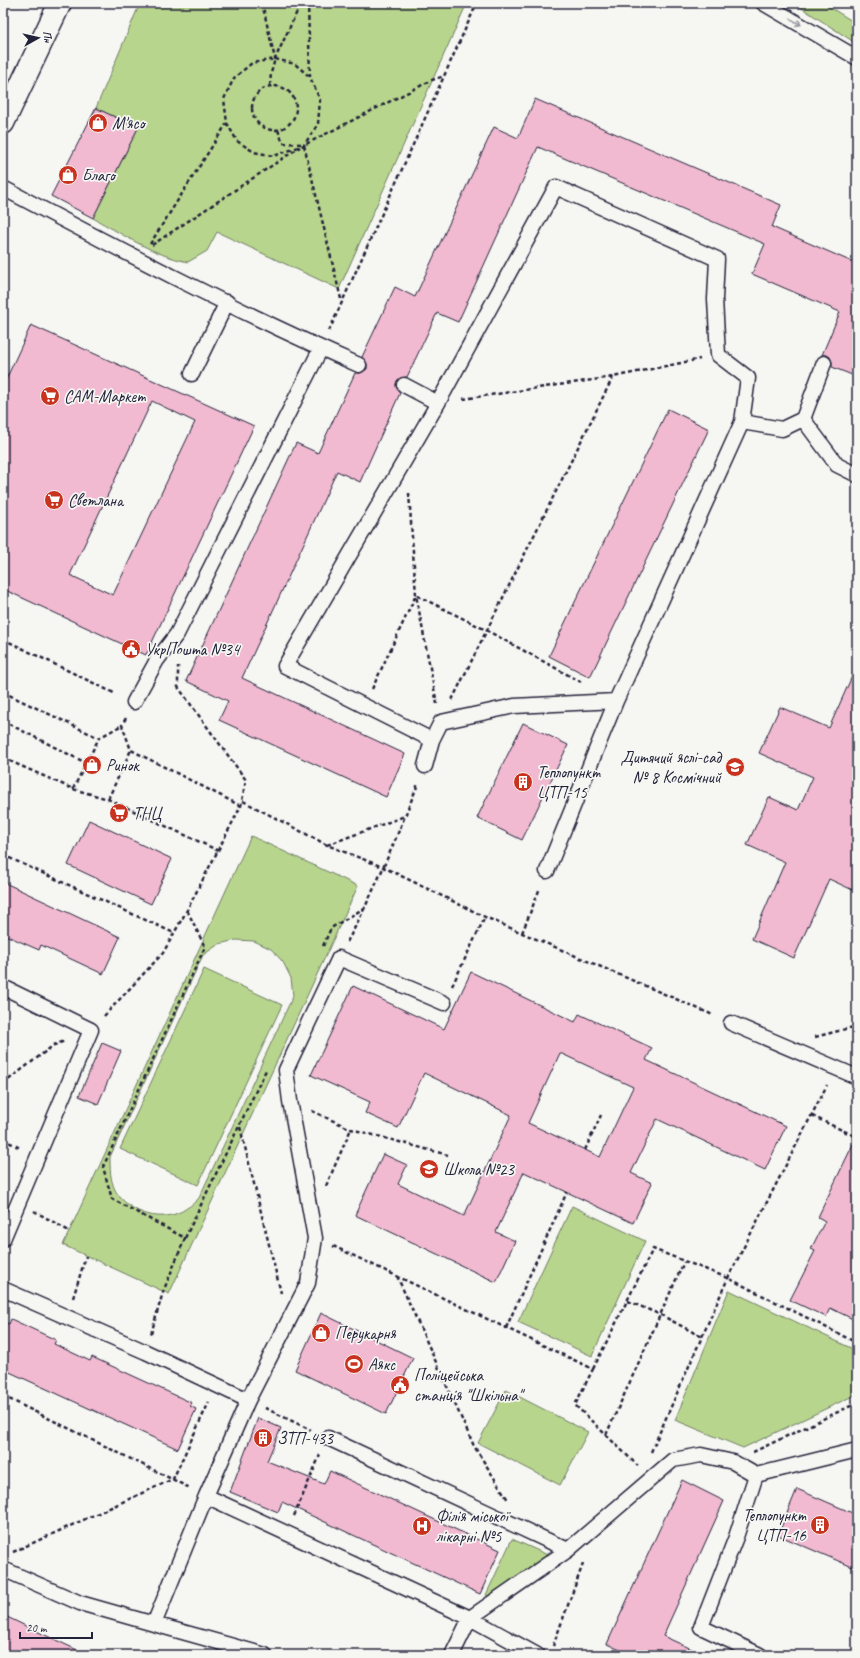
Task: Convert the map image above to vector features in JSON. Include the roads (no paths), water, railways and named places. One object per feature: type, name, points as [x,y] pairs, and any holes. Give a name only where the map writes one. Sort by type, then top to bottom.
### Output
[{"type":"street","points":[[3,123],[60,3]]},
{"type":"lane","points":[[763,3],[857,58]]},
{"type":"lane","points":[[432,740],[285,666],[438,403],[556,187],[716,258],[715,299],[718,355],[748,378],[742,422],[616,701],[547,871]]},
{"type":"lane","points":[[3,188],[138,259],[359,365]]},
{"type":"lane","points":[[192,374],[227,302]]},
{"type":"lane","points":[[134,702],[157,660],[177,634],[321,348]]},
{"type":"lane","points":[[742,422],[782,429],[803,419],[824,363]]},
{"type":"lane","points":[[404,385],[438,403]]},
{"type":"lane","points":[[803,419],[837,465],[857,475]]},
{"type":"lane","points":[[425,766],[432,740],[441,722],[514,706],[616,701]]},
{"type":"lane","points":[[154,1624],[206,1496],[248,1400],[308,1283],[315,1238],[290,1101],[286,1070],[339,958],[444,1003]]},
{"type":"lane","points":[[3,987],[91,1030],[3,1239]]},
{"type":"lane","points":[[731,1023],[857,1077]]},
{"type":"lane","points":[[3,1289],[146,1352],[248,1400]]},
{"type":"lane","points":[[328,1438],[568,1550]]},
{"type":"lane","points":[[452,1655],[470,1618],[568,1550],[646,1474],[673,1460],[701,1455],[733,1462],[756,1475],[857,1450]]},
{"type":"lane","points":[[756,1475],[736,1537],[701,1627],[760,1655]]},
{"type":"lane","points":[[206,1496],[470,1618],[537,1655]]},
{"type":"lane","points":[[3,1569],[80,1603],[265,1655]]},
{"type":"place","name":"М'ясо","points":[[98,123]]},
{"type":"place","name":"Благо","points":[[68,175]]},
{"type":"place","name":"САМ-Маркет","points":[[50,396]]},
{"type":"place","name":"Светлана","points":[[54,500]]},
{"type":"place","name":"УкрПошта №34","points":[[131,649]]},
{"type":"place","name":"Ринок","points":[[92,765]]},
{"type":"place","name":"Дитячий яслі-сад № 8 Космічний","points":[[735,767]]},
{"type":"place","name":"Теплопункт ЦТП-15","points":[[523,782]]},
{"type":"place","name":"ТНЦ","points":[[119,813]]},
{"type":"place","name":"Школа №23","points":[[429,1169]]},
{"type":"place","name":"Перукарня","points":[[321,1333]]},
{"type":"place","name":"Аякс","points":[[354,1364]]},
{"type":"place","name":"Поліцейська станція \"Шкільна\"","points":[[400,1385]]},
{"type":"place","name":"ЗТП-433","points":[[263,1438]]},
{"type":"place","name":"Теплопункт ЦТП-16","points":[[820,1525]]},
{"type":"place","name":"Філія міської лікарні №5","points":[[422,1526]]}]
